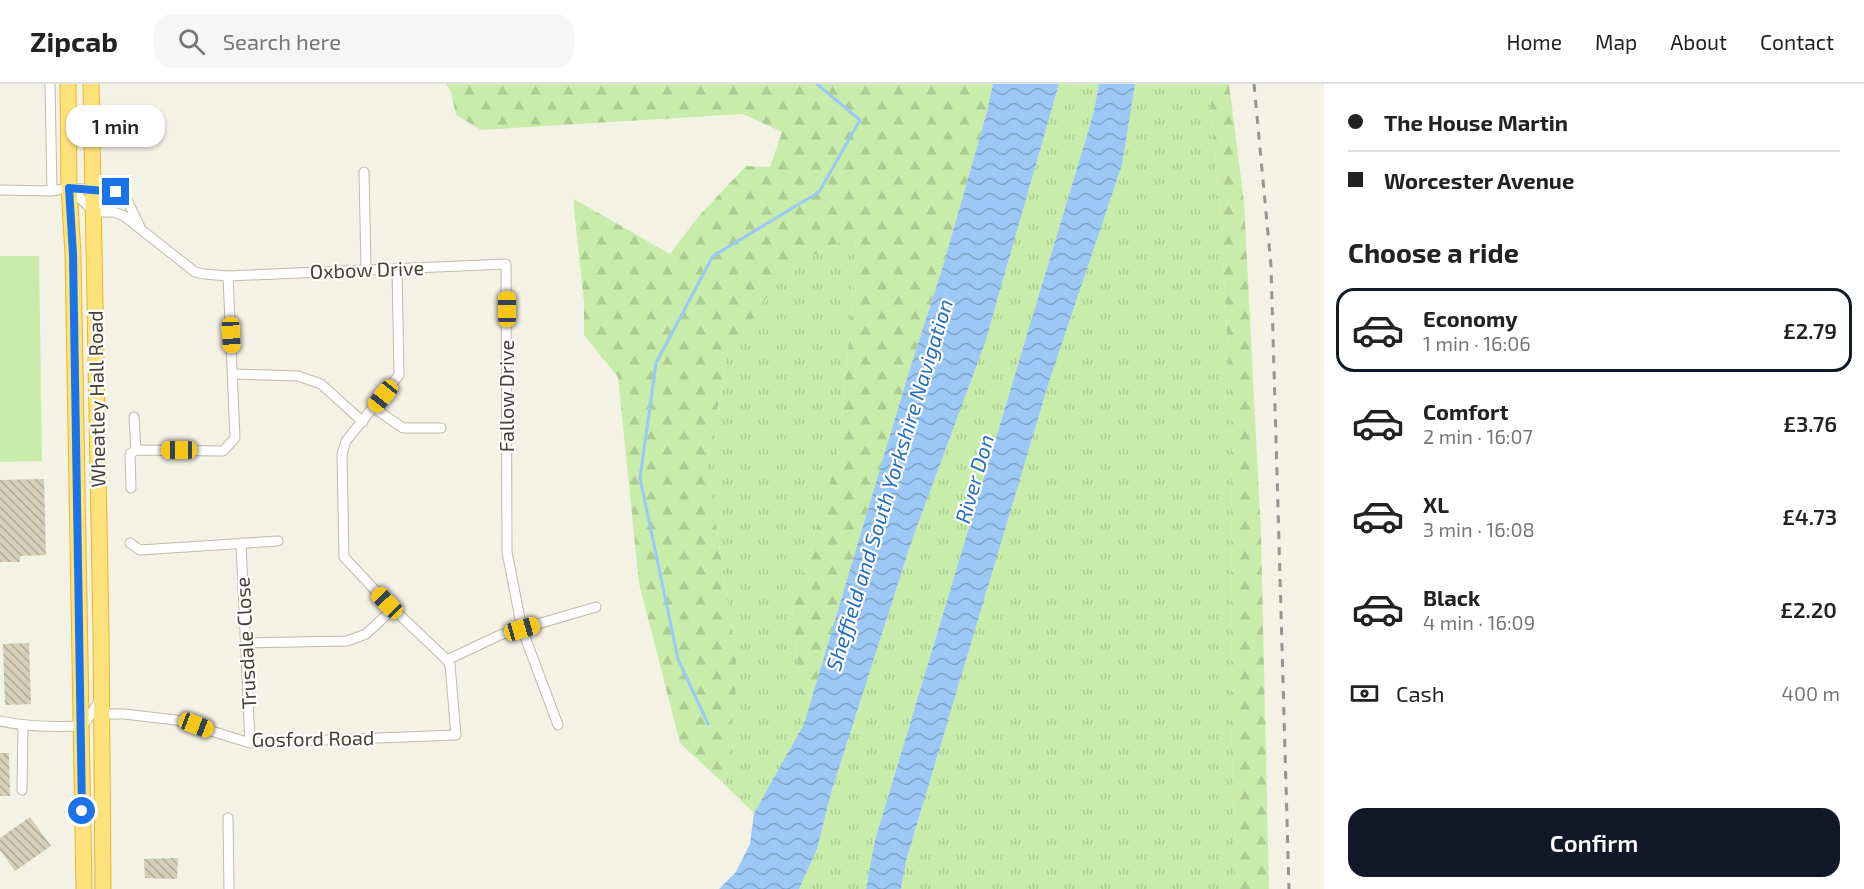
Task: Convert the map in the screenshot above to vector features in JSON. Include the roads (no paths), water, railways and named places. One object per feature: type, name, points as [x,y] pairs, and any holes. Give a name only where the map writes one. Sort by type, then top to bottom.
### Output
[{"type":"highway","name":"Wheatley Hall Road","points":[[68,84],[84,889]]},
{"type":"highway","name":"Wheatley Hall Road","points":[[91,84],[102,696],[103,889]]},
{"type":"highway","name":"Wheatley Hall Road","points":[[83,833],[87,819],[88,751],[102,714]]},
{"type":"street","points":[[50,84],[52,191]]},
{"type":"street","points":[[364,172],[366,269]]},
{"type":"street","points":[[69,188],[94,212]]},
{"type":"street","points":[[0,190],[52,191],[69,188],[111,191],[127,200],[143,231]]},
{"type":"street","name":"Oxbow Drive","points":[[94,212],[117,213],[195,272],[204,274],[228,276],[506,264]]},
{"type":"street","name":"Fallow Drive","points":[[506,264],[507,552],[522,629],[558,725]]},
{"type":"street","points":[[397,268],[399,375],[346,441],[342,454],[344,558],[447,660],[500,635],[596,607]]},
{"type":"street","points":[[131,488],[130,454],[136,450],[223,451],[235,438],[228,276]]},
{"type":"street","points":[[234,374],[298,376],[321,384],[363,422]]},
{"type":"street","points":[[374,408],[403,428],[441,428]]},
{"type":"street","points":[[134,417],[136,450]]},
{"type":"street","points":[[130,543],[140,550],[278,541]]},
{"type":"street","name":"Trusdale Close","points":[[242,543],[250,742]]},
{"type":"street","points":[[246,643],[347,641],[366,634],[393,609]]},
{"type":"street","name":"Gosford Road","points":[[102,714],[176,720],[250,742],[456,735],[450,665],[447,660]]},
{"type":"street","points":[[0,721],[55,727],[81,726],[102,696]]},
{"type":"street","points":[[22,790],[23,725]]},
{"type":"street","points":[[228,818],[229,889]]},
{"type":"water","name":"Sheffield and South Yorkshire Navigation","points":[[993,84],[1059,84],[985,343],[912,540],[831,793],[817,849],[799,889],[719,889],[736,872],[750,844],[754,813],[804,724],[908,375],[943,266]]},
{"type":"water","points":[[1099,84],[1135,84],[1122,165],[1049,382],[906,861],[901,889],[866,889],[875,840],[1093,115]]},
{"type":"waterway","points":[[708,724],[678,659],[640,478],[656,363],[713,256],[819,192],[860,120],[817,84]]},
{"type":"railway","points":[[1254,84],[1271,266],[1289,889]]},
{"type":"water label","name":"River Don","points":[[975,479]]}]
